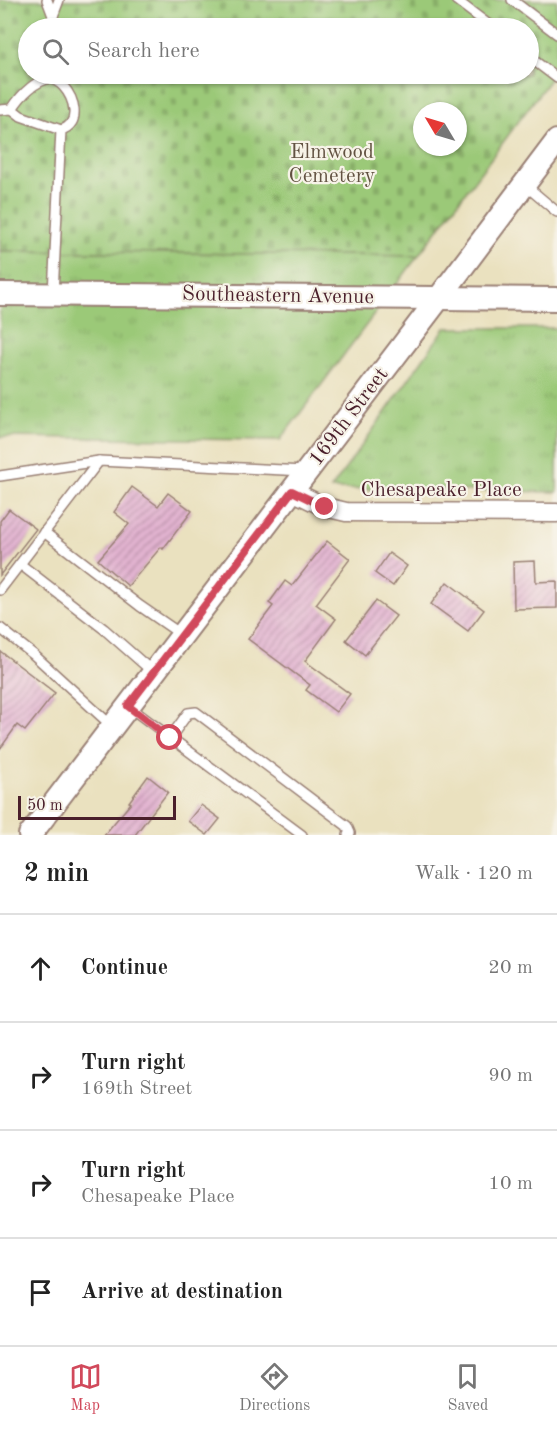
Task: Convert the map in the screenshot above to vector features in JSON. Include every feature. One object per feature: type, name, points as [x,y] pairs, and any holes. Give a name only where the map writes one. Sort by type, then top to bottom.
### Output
[{"type":"street","name":"169th Street","points":[[30,835],[557,141]]},
{"type":"street","name":"Southeastern Avenue","points":[[0,294],[557,299]]},
{"type":"street","name":"Chesapeake Place","points":[[292,491],[325,507],[346,512],[557,513]]},
{"type":"lane","points":[[47,0],[53,16]]},
{"type":"lane","points":[[53,16],[59,0]]},
{"type":"lane","points":[[456,0],[480,18]]},
{"type":"lane","points":[[512,0],[536,18]]},
{"type":"lane","points":[[539,20],[557,34]]},
{"type":"lane","points":[[539,64],[557,78]]},
{"type":"lane","points":[[12,109],[18,100],[36,84]]},
{"type":"lane","points":[[0,110],[12,109],[21,116],[61,130],[67,128],[72,123],[75,110],[71,97],[62,84]]},
{"type":"lane","points":[[53,294],[61,130]]},
{"type":"lane","points":[[525,184],[557,212]]},
{"type":"lane","points":[[0,476],[99,461],[308,471]]},
{"type":"lane","points":[[0,590],[99,461]]},
{"type":"lane","points":[[44,532],[140,606],[182,635]]},
{"type":"lane","points":[[20,564],[104,629],[154,673]]},
{"type":"lane","points":[[0,628],[34,655],[112,727]]},
{"type":"lane","points":[[128,706],[302,835]]},
{"type":"lane","points":[[170,738],[188,713],[196,712],[347,826],[350,833],[348,835]]},
{"type":"green space","name":"Elmwood Cemetery","points":[[0,0],[557,0],[557,70],[418,256],[0,251]]},
{"type":"green space","points":[[0,251],[418,256],[280,440],[0,437]]},
{"type":"green space","points":[[445,328],[557,328],[557,492],[331,489]]},
{"type":"building","points":[[132,487],[158,506],[168,493],[192,511],[163,549],[161,547],[128,586],[98,560],[129,524],[114,512]]},
{"type":"building","points":[[9,509],[36,529],[0,575],[0,521]]},
{"type":"building","points":[[327,541],[350,559],[316,604],[336,619],[305,661],[350,694],[336,712],[306,690],[310,685],[248,639],[273,606],[269,603],[285,581],[292,586]]},
{"type":"building","points":[[389,553],[407,566],[393,586],[375,573]]},
{"type":"building","points":[[535,561],[536,582],[557,581],[557,608],[514,609],[513,562]]},
{"type":"building","points":[[447,582],[484,610],[468,631],[431,604]]},
{"type":"building","points":[[376,601],[396,616],[365,655],[346,640]]},
{"type":"building","points":[[0,651],[55,693],[25,731],[17,725],[0,749]]},
{"type":"building","points":[[148,776],[168,792],[135,835],[104,835],[131,803],[129,802]]},
{"type":"building","points":[[201,805],[220,819],[207,835],[188,821]]},
{"type":"route","points":[[170,738],[128,706],[292,491],[325,507]]}]
